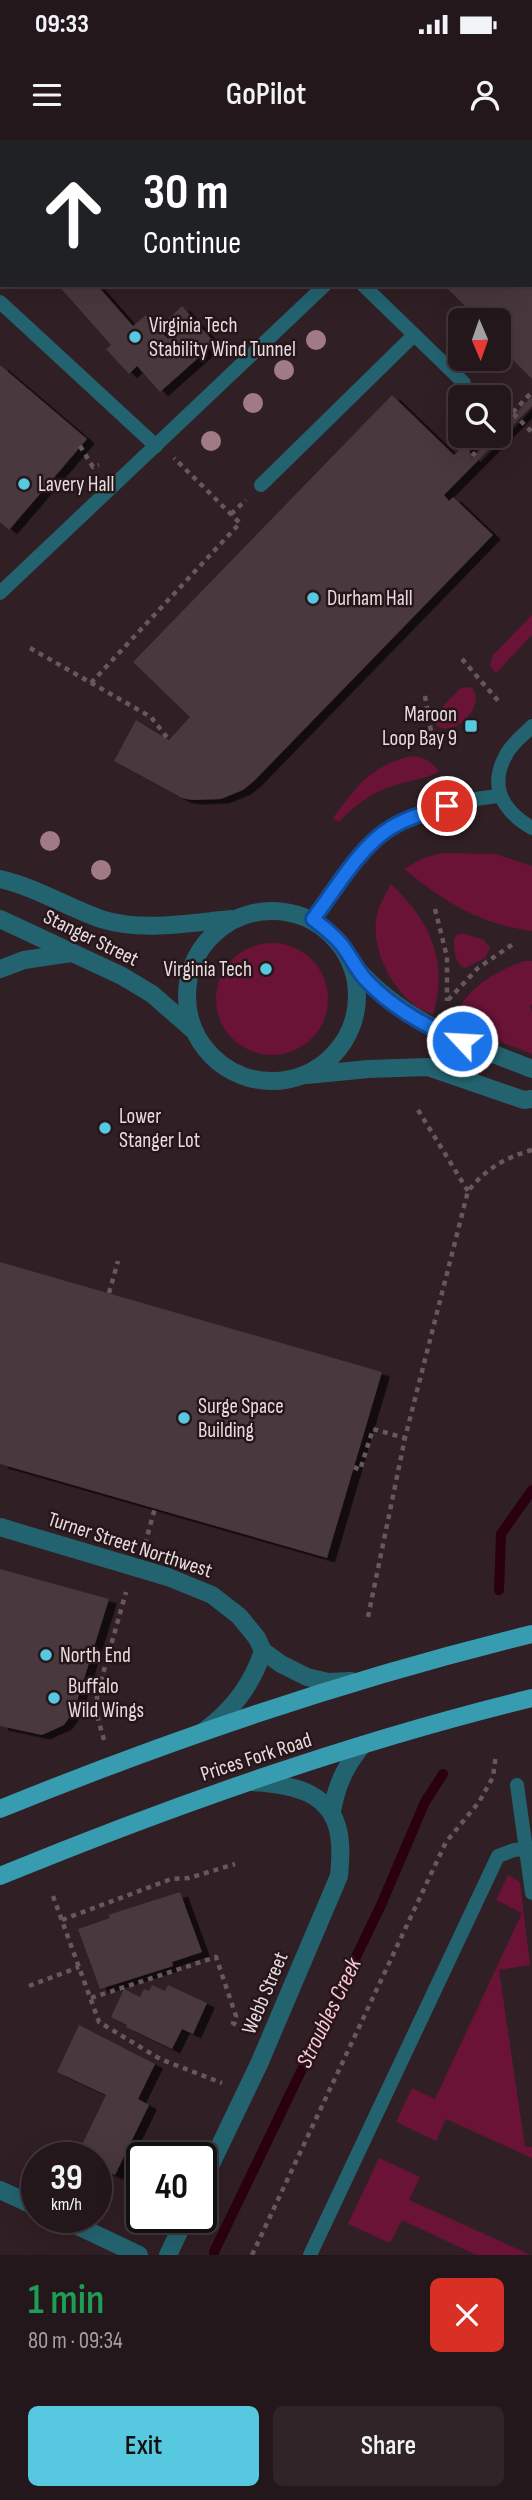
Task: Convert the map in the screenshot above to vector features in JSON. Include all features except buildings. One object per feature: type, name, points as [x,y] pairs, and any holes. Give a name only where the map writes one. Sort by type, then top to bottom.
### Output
[{"type":"main road","name":"Prices Fork Road","points":[[0,1809],[284,1705],[532,1634]]},
{"type":"main road","name":"Prices Fork Road","points":[[0,1876],[103,1834],[251,1782],[532,1698]]},
{"type":"street","name":"Stanger Street","points":[[0,879],[102,919],[130,925],[168,925],[234,919]]},
{"type":"street","points":[[532,1069],[439,1032],[393,1003],[354,965],[342,945],[313,919],[274,914],[234,919],[209,936],[192,966],[186,990],[186,1005],[192,1028],[204,1049],[219,1064],[246,1078],[275,1080],[368,1069],[428,1067],[524,1100],[532,1099]]},
{"type":"street","name":"Stanger Street","points":[[0,919],[122,976],[147,991],[192,1028]]},
{"type":"street","points":[[0,969],[24,960],[71,953]]},
{"type":"street","points":[[296,1076],[318,1065],[334,1052],[353,1021],[359,990],[354,965]]},
{"type":"street","name":"Turner Street Northwest","points":[[0,1527],[168,1577],[212,1595],[239,1616],[257,1638],[263,1651],[307,1677],[328,1682],[349,1682],[380,1676]]},
{"type":"street","points":[[199,1735],[219,1720],[237,1701],[256,1672],[263,1651]]},
{"type":"street","name":"Webb Street","points":[[217,2152],[259,2064],[339,1876],[340,1842],[332,1812],[335,1794],[341,1776],[361,1747]]},
{"type":"street","points":[[251,1782],[276,1783],[302,1790],[320,1800],[332,1812]]},
{"type":"street","points":[[0,2190],[21,2200]]},
{"type":"street","points":[[93,2233],[139,2255]]},
{"type":"street","points":[[168,2255],[178,2233]]},
{"type":"lane","points":[[0,593],[323,287]]},
{"type":"lane","points":[[365,287],[464,383]]},
{"type":"lane","points":[[0,302],[156,446]]},
{"type":"lane","points":[[261,485],[414,334]]},
{"type":"lane","points":[[532,726],[506,753],[498,774],[498,796],[519,821],[532,828]]},
{"type":"lane","points":[[313,919],[364,852],[385,831],[408,818],[466,800],[498,796]]},
{"type":"lane","points":[[517,1785],[532,1893]]},
{"type":"lane","points":[[310,2255],[498,1856],[526,1849]]},
{"type":"path","points":[[532,392],[512,413],[532,432]]},
{"type":"path","points":[[80,446],[93,467]]},
{"type":"path","points":[[472,456],[480,448]]},
{"type":"path","points":[[91,683],[240,523],[181,464]]},
{"type":"path","points":[[30,648],[151,717],[169,740]]},
{"type":"path","points":[[463,659],[500,703]]},
{"type":"path","points":[[425,696],[433,743]]},
{"type":"path","points":[[435,909],[447,957],[447,1001],[478,968],[516,942]]},
{"type":"path","points":[[418,1110],[468,1191]]},
{"type":"path","points":[[368,1617],[405,1438],[468,1191],[494,1164],[532,1150]]},
{"type":"path","points":[[109,1293],[118,1261]]},
{"type":"path","points":[[354,1467],[360,1470],[373,1429],[405,1438]]},
{"type":"path","points":[[143,1548],[155,1508]]},
{"type":"path","points":[[104,1740],[97,1715],[97,1695],[126,1592]]},
{"type":"path","points":[[252,2255],[446,1842],[479,1802],[493,1777],[496,1754]]},
{"type":"path","points":[[62,1920],[171,1879],[189,1878],[235,1864]]},
{"type":"path","points":[[53,1896],[99,2022],[160,2059],[223,2084]]},
{"type":"path","points":[[90,1998],[216,1957],[236,2016],[233,2023],[248,2031]]},
{"type":"path","points":[[29,1986],[79,1967]]},
{"type":"shaded area","points":[[532,615],[532,635],[496,673],[490,666],[493,655]]},
{"type":"shaded area","points":[[471,687],[475,702],[467,718],[452,727],[436,725],[436,713],[461,688]]},
{"type":"shaded area","points":[[411,756],[427,760],[439,771],[378,792],[361,802],[339,822],[333,818],[374,772]]},
{"type":"shaded area","points":[[441,853],[496,854],[532,866],[532,931],[495,923],[463,910],[404,869],[421,859]]},
{"type":"shaded area","points":[[391,884],[416,912],[433,943],[439,977],[433,1015],[404,996],[383,964],[376,938],[377,914]]},
{"type":"shaded area","points":[[463,933],[484,940],[490,948],[485,958],[465,968],[457,960],[454,947],[454,939]]},
{"type":"shaded area","points":[[272,943],[293,947],[312,959],[324,978],[328,999],[324,1020],[312,1039],[293,1051],[272,1055],[251,1051],[232,1039],[220,1020],[216,999],[220,978],[232,959],[251,947]]},
{"type":"shaded area","points":[[524,961],[532,961],[532,1054],[452,1023],[464,1001],[481,984]]},
{"type":"shaded area","points":[[508,1875],[520,1882],[530,1965],[499,1970],[525,2147],[532,2147],[532,2158],[446,2119],[436,2141],[396,2122],[412,2088],[435,2099],[522,1913],[496,1900]]},
{"type":"shaded area","points":[[379,2158],[420,2177],[409,2200],[531,2255],[476,2255],[402,2220],[390,2243],[348,2224]]},
{"type":"waterway","name":"Stroubles Creek","points":[[499,1590],[501,1534],[532,1490]]},
{"type":"waterway","name":"Stroubles Creek","points":[[214,2252],[381,1905],[425,1802],[443,1774]]},
{"type":"place","name":"Virginia Tech Stability Wind Tunnel","points":[[135,337]]},
{"type":"place","name":"Lavery Hall","points":[[24,484]]},
{"type":"place","name":"Durham Hall","points":[[313,598]]},
{"type":"place","name":"Maroon Loop Bay 9","points":[[471,726]]},
{"type":"place","name":"Virginia Tech","points":[[266,969]]},
{"type":"place","name":"Lower Stanger Lot","points":[[105,1128]]},
{"type":"place","name":"Surge Space Building","points":[[184,1418]]},
{"type":"place","name":"North End","points":[[46,1655]]},
{"type":"place","name":"Buffalo Wild Wings","points":[[54,1698]]},
{"type":"route","points":[[447,806],[408,818],[385,831],[364,852],[313,919],[342,945],[354,965],[393,1003],[439,1032],[462,1041]]}]
